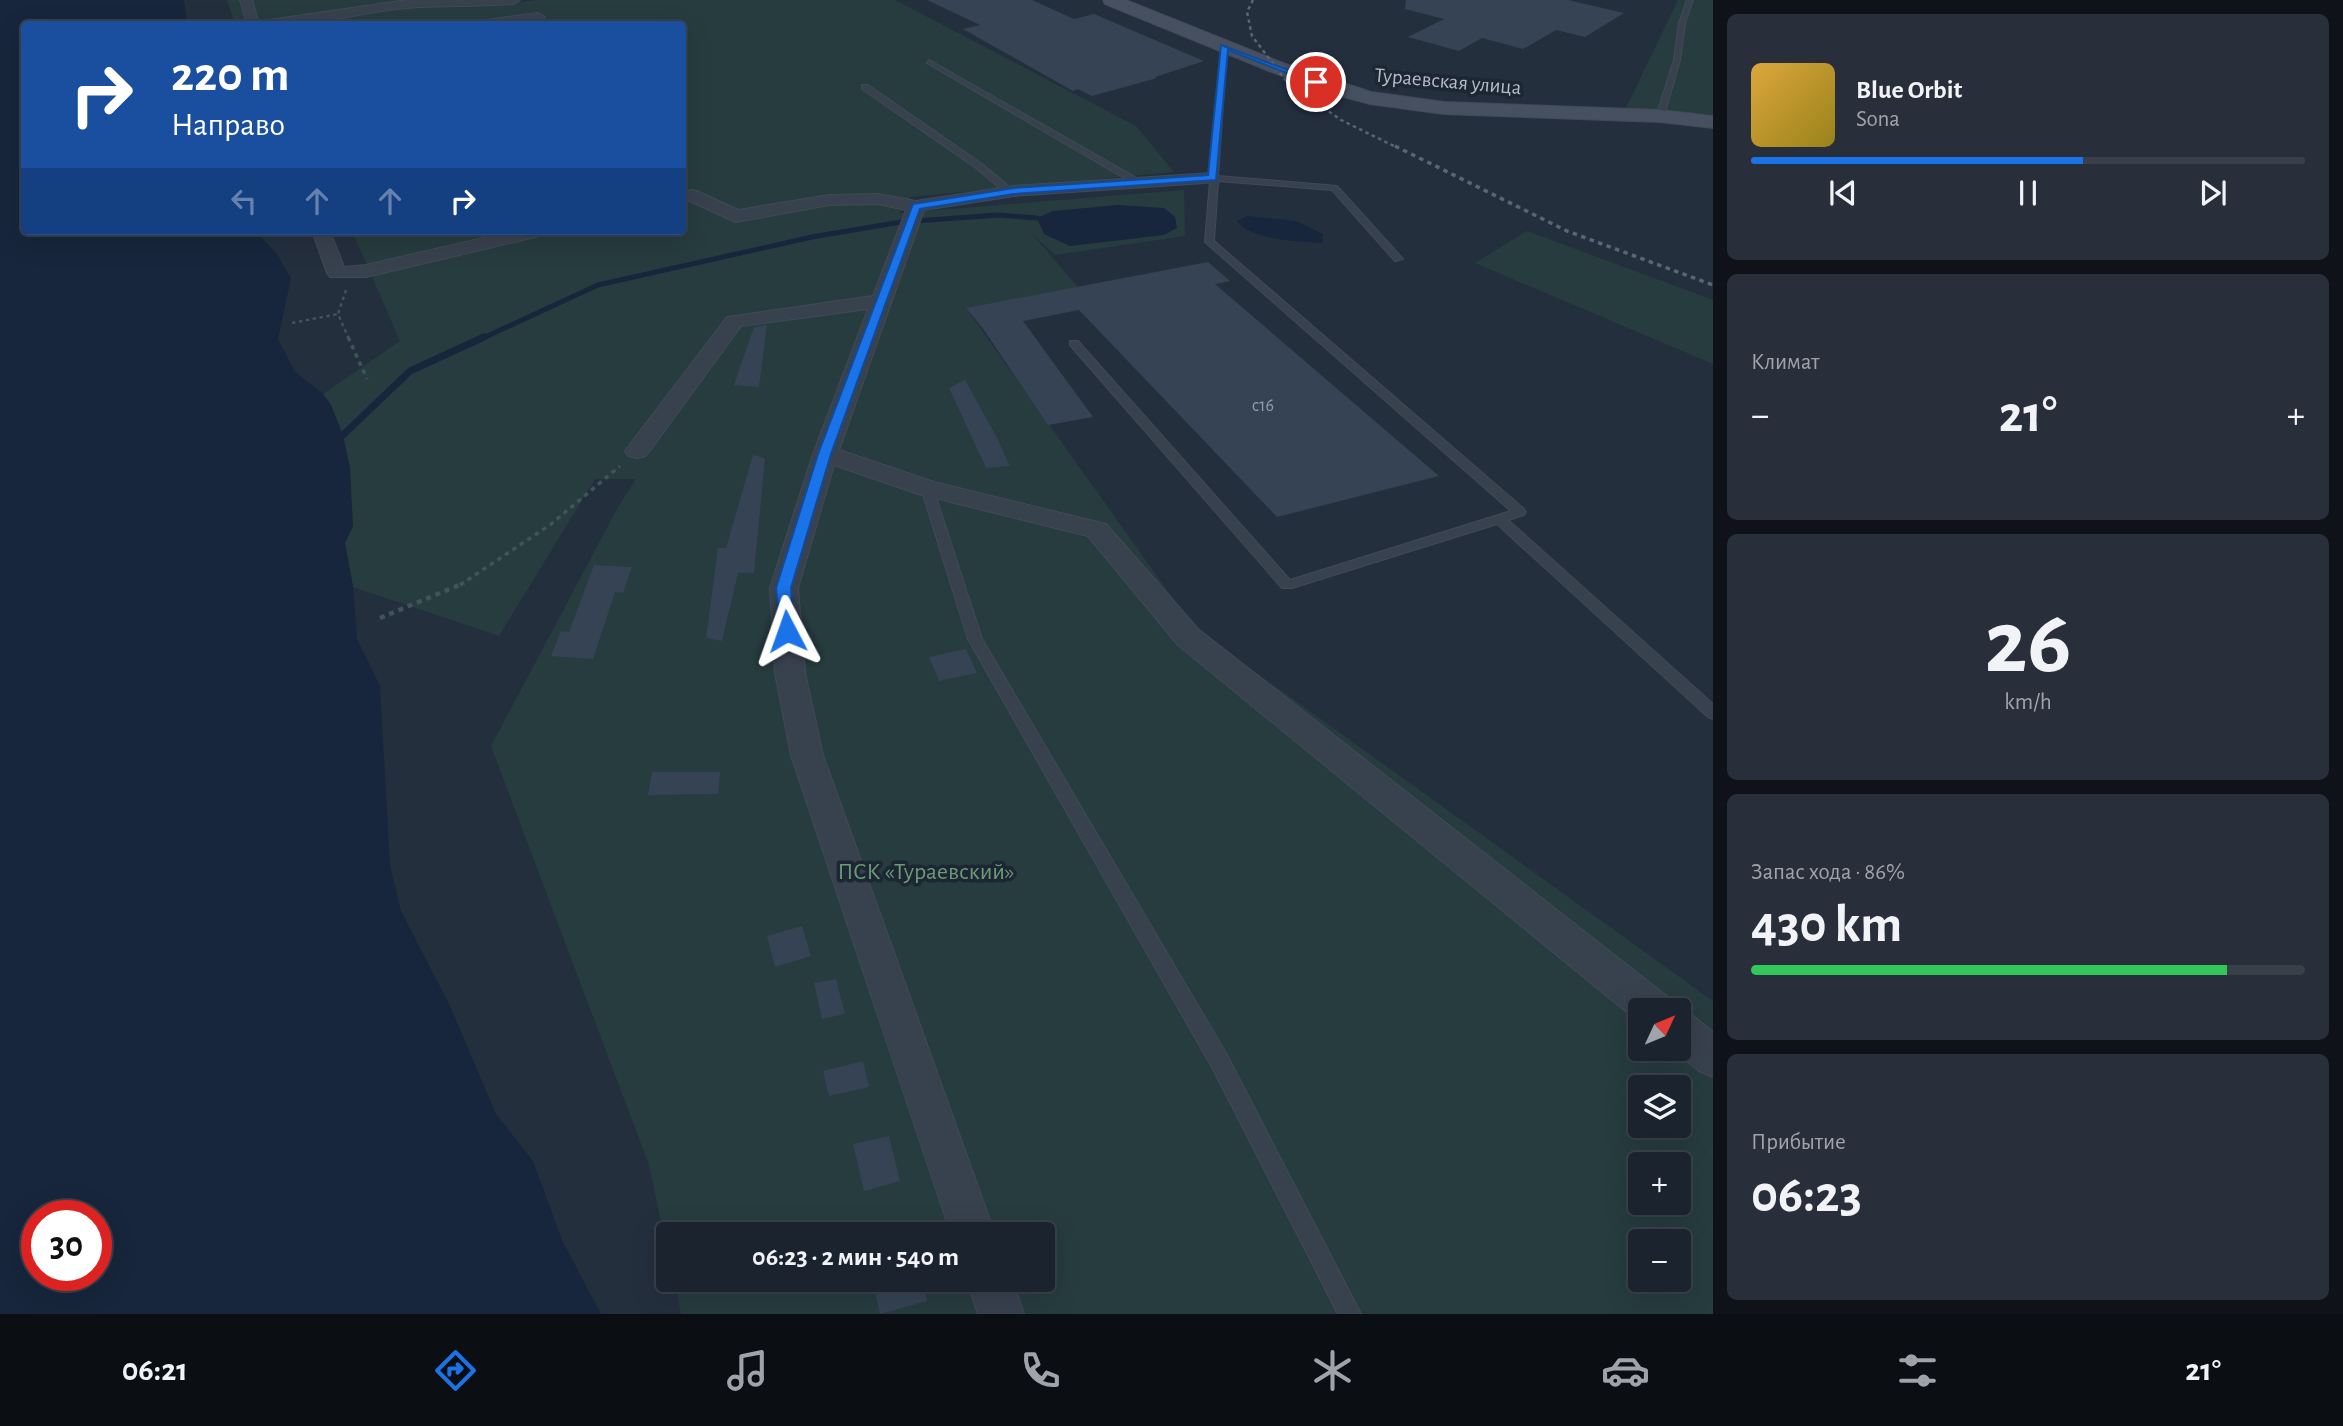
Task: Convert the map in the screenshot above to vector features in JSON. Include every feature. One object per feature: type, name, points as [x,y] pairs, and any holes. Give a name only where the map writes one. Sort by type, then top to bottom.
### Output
[{"type":"main road","name":"Тураевская улица","points":[[1111,0],[1336,89],[1392,101],[1444,108],[1660,116],[1713,122]]},
{"type":"street","points":[[246,0],[252,21]]},
{"type":"street","points":[[288,21],[407,2],[464,4],[514,0]]},
{"type":"street","points":[[523,0],[541,21]]},
{"type":"street","points":[[686,192],[736,216],[829,200],[878,200],[916,206],[1010,192],[1213,178]]},
{"type":"street","points":[[916,206],[825,454],[784,588],[790,673],[807,755],[969,1222]]},
{"type":"street","points":[[322,235],[337,274],[366,271],[520,235]]},
{"type":"street","points":[[637,451],[734,321],[881,302]]},
{"type":"street","points":[[825,454],[927,488],[1097,530],[1188,637],[1639,998]]},
{"type":"street","points":[[1691,1040],[1713,1057]]},
{"type":"street","points":[[993,1292],[1000,1314]]},
{"type":"lane","points":[[1660,116],[1677,60],[1682,23],[1690,0]]},
{"type":"lane","points":[[1074,343],[1287,585],[1520,512],[1209,242],[1224,46]]},
{"type":"lane","points":[[929,62],[1139,183]]},
{"type":"lane","points":[[865,87],[979,166],[1010,192]]},
{"type":"lane","points":[[1213,178],[1334,188],[1398,259]]},
{"type":"lane","points":[[927,488],[975,639],[1220,1062],[1350,1314]]},
{"type":"lane","points":[[1499,519],[1713,713]]},
{"type":"path","points":[[337,274],[347,293],[338,314],[367,379]]},
{"type":"path","points":[[292,323],[338,314]]},
{"type":"path","points":[[380,618],[464,583],[550,525],[637,451]]},
{"type":"green space","points":[[227,0],[424,0],[267,21],[234,21]]},
{"type":"green space","name":"ПСК «Тураевский»","points":[[537,0],[895,0],[1136,126],[1174,172],[910,197],[899,213],[1184,190],[1185,236],[1055,255],[1031,233],[1078,287],[966,308],[1194,628],[1713,1001],[1713,1314],[681,1314],[677,1292],[1055,1292],[1055,1222],[661,1222],[649,1165],[491,746],[618,507],[636,479],[595,479],[499,636],[353,587],[345,543],[353,526],[331,405],[323,394],[400,341],[354,235],[686,235],[686,21],[305,21],[419,6],[481,6]]},
{"type":"green space","points":[[1678,0],[1713,0],[1713,115],[1626,108]]},
{"type":"green space","points":[[1527,231],[1713,300],[1713,364],[1475,263]]},
{"type":"water","points":[[0,0],[184,0],[187,21],[21,21],[21,235],[259,235],[276,253],[291,278],[278,339],[295,372],[323,394],[331,405],[343,435],[350,468],[353,526],[345,543],[353,587],[357,639],[380,686],[390,865],[401,911],[450,1006],[496,1114],[533,1161],[562,1240],[601,1314],[0,1314]]},
{"type":"water","points":[[1118,205],[1164,208],[1175,217],[1177,228],[1164,235],[1070,246],[1044,234],[1037,218],[1053,211]]},
{"type":"water","points":[[1247,216],[1296,221],[1323,234],[1323,243],[1264,236],[1243,227],[1237,221]]},
{"type":"building","points":[[927,0],[1032,0],[1074,19],[1094,14],[1204,61],[1155,77],[1157,78],[1092,96],[1078,89],[1073,91],[963,29],[980,25]]},
{"type":"building","points":[[1406,0],[1568,0],[1624,13],[1585,37],[1556,30],[1523,49],[1482,38],[1459,51],[1408,37],[1444,19],[1405,9]]},
{"type":"building","points":[[1208,262],[1230,281],[1215,284],[1439,476],[1277,517],[1079,310],[1023,321],[1093,417],[1048,425],[984,330],[966,308]]},
{"type":"building","points":[[767,325],[759,387],[734,385],[754,327]]},
{"type":"building","points":[[965,380],[1010,466],[986,468],[949,388]]},
{"type":"building","points":[[753,455],[765,458],[754,573],[738,573],[722,641],[706,638],[718,548],[726,548]]},
{"type":"building","points":[[594,565],[632,567],[623,593],[615,592],[593,659],[551,656],[561,631],[569,632]]},
{"type":"building","points":[[966,649],[977,673],[939,681],[929,657]]},
{"type":"building","points":[[652,772],[720,772],[718,794],[648,795]]},
{"type":"building","points":[[802,926],[811,956],[775,967],[767,936]]},
{"type":"building","points":[[836,979],[845,1014],[822,1019],[814,983]]},
{"type":"building","points":[[863,1061],[869,1087],[829,1096],[823,1071]]},
{"type":"building","points":[[889,1136],[900,1181],[864,1191],[853,1144]]},
{"type":"building","points":[[875,1292],[925,1292],[927,1301],[880,1314]]},
{"type":"waterway","points":[[481,339],[598,285],[812,237],[901,222],[998,215],[1037,218]]},
{"type":"waterway","points":[[343,435],[410,371],[484,337]]},
{"type":"railway","points":[[1253,0],[1247,12],[1252,36],[1287,82],[1341,120],[1398,148]]},
{"type":"railway","points":[[1395,146],[1567,231],[1713,285]]},
{"type":"route","points":[[787,631],[784,588],[825,454],[916,206],[1014,191],[1213,178],[1224,46],[1316,82]]}]
